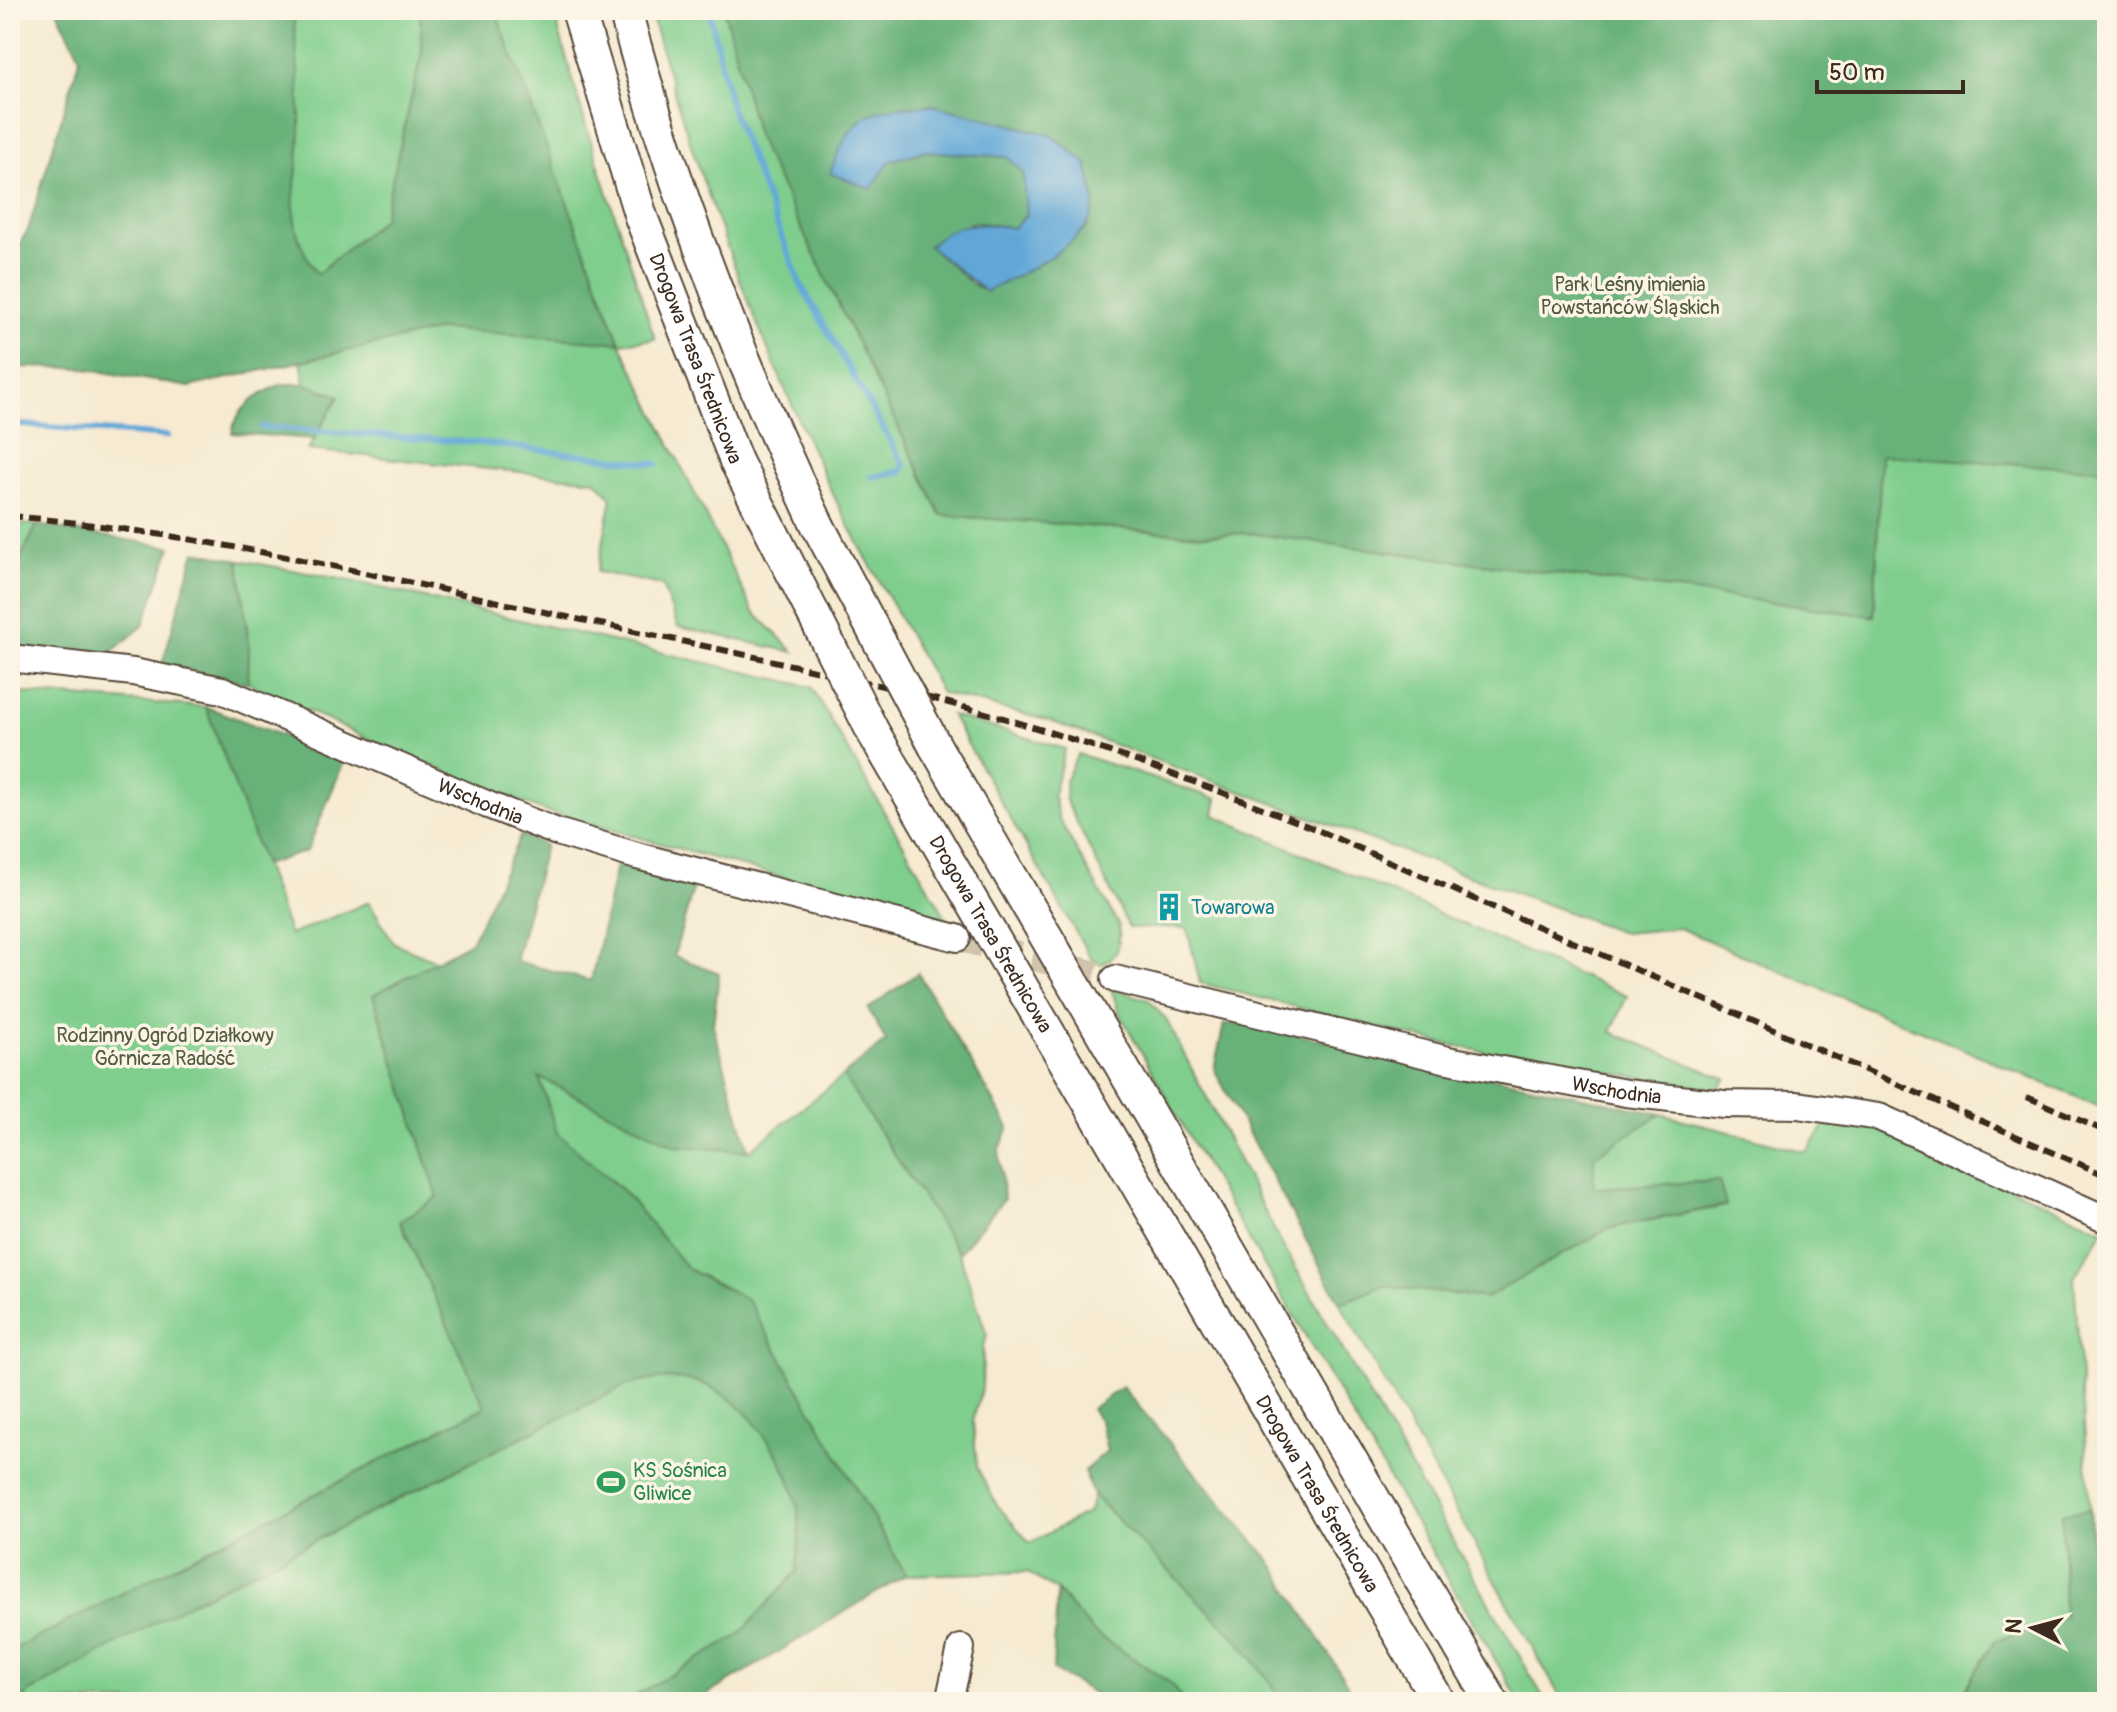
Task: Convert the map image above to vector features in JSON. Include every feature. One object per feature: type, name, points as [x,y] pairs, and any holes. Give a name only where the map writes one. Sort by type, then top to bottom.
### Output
[{"type":"main road","name":"Drogowa Trasa Średnicowa","points":[[578,10],[613,131],[680,325],[736,461],[873,732],[1439,1702]]},
{"type":"main road","points":[[625,10],[680,193],[724,311],[786,459],[935,746],[1492,1702]]},
{"type":"street","name":"Wschodnia","points":[[10,658],[133,672],[222,690],[557,832],[637,856],[957,938]]},
{"type":"street","name":"Wschodnia","points":[[1115,979],[1448,1060],[1626,1093],[1724,1104],[1797,1105],[1879,1117],[2107,1220]]},
{"type":"street","points":[[949,1702],[961,1648]]},
{"type":"green space","points":[[57,10],[293,10],[300,121],[294,216],[297,233],[317,274],[383,219],[422,52],[420,10],[495,10],[620,343],[442,329],[189,387],[80,368],[10,367],[10,258],[28,230],[80,57]]},
{"type":"green space","points":[[293,10],[420,10],[422,52],[383,220],[317,275],[296,241],[292,194],[300,124]]},
{"type":"green space","points":[[495,10],[553,10],[586,126],[655,339],[620,343],[753,611],[794,652],[678,627],[662,585],[597,572],[612,498],[595,480],[308,450],[339,396],[305,384],[301,361],[442,329],[619,342]]},
{"type":"green space","points":[[650,10],[724,10],[758,139],[941,515],[1202,535],[1249,533],[1874,616],[1881,454],[2107,470],[2107,1110],[1679,928],[1624,933],[1050,721],[941,693],[842,512],[777,370],[707,192]]},
{"type":"green space","name":"Park Leśny imienia Powstańców Śląskich","points":[[724,10],[2107,10],[2107,470],[1881,455],[1874,616],[1249,533],[1202,535],[941,515],[758,139]],"holes":[[[932,105],[1094,204],[1086,229],[1036,266],[986,291],[972,284],[929,246],[973,222],[1014,228],[1027,215],[1023,172],[1006,156],[924,151],[890,161]]]},
{"type":"green space","points":[[282,384],[305,384],[339,396],[314,439],[232,433],[244,409],[257,397]]},
{"type":"green space","points":[[10,524],[37,525],[15,569],[23,626],[10,625]]},
{"type":"green space","points":[[37,525],[171,547],[143,626],[109,654],[66,655],[10,647],[10,625],[23,625],[15,569]]},
{"type":"green space","points":[[195,551],[239,560],[249,647],[248,683],[162,664]]},
{"type":"green space","points":[[239,560],[356,582],[811,687],[950,924],[544,811],[381,745],[248,683],[249,647]]},
{"type":"green space","name":"Rodzinny Ogród Działkowy Górnicza Radość","points":[[10,692],[206,707],[290,935],[369,902],[394,943],[437,961],[373,996],[438,1197],[400,1222],[486,1407],[177,1565],[195,1601],[622,1387],[649,1380],[676,1378],[712,1388],[747,1414],[775,1451],[798,1510],[797,1572],[738,1636],[624,1702],[28,1702],[10,1667]]},
{"type":"green space","points":[[206,707],[345,759],[307,851],[264,865]]},
{"type":"green space","points":[[951,715],[1065,749],[1053,794],[1059,819],[1119,926],[1117,948],[1108,961],[1102,964],[1093,962]]},
{"type":"green space","points":[[1078,754],[1217,799],[1214,815],[1627,996],[1611,1032],[1726,1079],[1717,1089],[1543,1063],[1440,1043],[1200,983],[1187,928],[1129,928],[1066,801],[1065,781]]},
{"type":"green space","points":[[521,835],[545,845],[515,961],[591,981],[616,865],[694,885],[674,956],[719,973],[713,1026],[749,1151],[675,1146],[539,1077],[557,1133],[625,1193],[688,1269],[747,1299],[906,1575],[695,1702],[624,1702],[738,1636],[797,1571],[798,1510],[785,1471],[762,1432],[730,1399],[712,1388],[685,1379],[657,1379],[622,1387],[194,1601],[25,1695],[28,1702],[10,1702],[10,1651],[485,1407],[400,1221],[438,1197],[373,995],[471,942]]},
{"type":"green space","points":[[918,973],[1009,1127],[999,1151],[1004,1199],[959,1253],[843,1076],[886,1041],[868,1009]]},
{"type":"green space","points":[[1111,988],[1149,1000],[1167,1021],[1279,1239],[1546,1702],[1520,1702],[1185,1130],[1119,1012]]},
{"type":"green space","points":[[1224,1024],[1249,1024],[1661,1114],[1594,1156],[1594,1188],[1719,1181],[1726,1205],[1609,1228],[1486,1298],[1384,1286],[1340,1303],[1214,1069]]},
{"type":"green space","points":[[539,1075],[675,1146],[749,1151],[843,1076],[959,1253],[987,1335],[983,1347],[982,1388],[973,1420],[977,1467],[996,1504],[1030,1543],[1089,1512],[1093,1495],[1238,1640],[1285,1702],[1184,1702],[1169,1682],[1093,1632],[1057,1591],[1027,1572],[906,1575],[747,1299],[688,1270],[625,1193],[556,1133]]},
{"type":"green space","points":[[1661,1114],[1806,1152],[1830,1118],[1882,1128],[2103,1230],[2074,1278],[2090,1509],[2062,1514],[2064,1617],[1995,1641],[1966,1687],[1969,1702],[1563,1702],[1340,1303],[1384,1286],[1486,1298],[1609,1228],[1726,1206],[1718,1181],[1594,1188],[1594,1156]]},
{"type":"green space","points":[[1122,1387],[1273,1564],[1358,1702],[1285,1702],[1238,1640],[1093,1495],[1084,1471],[1107,1451],[1100,1421],[1091,1409]]},
{"type":"green space","points":[[2090,1509],[2093,1559],[2107,1562],[2107,1702],[1969,1702],[1966,1687],[1995,1641],[2064,1617],[2062,1514]]},
{"type":"green space","points":[[1057,1591],[1093,1632],[1169,1682],[1184,1702],[1109,1702],[1053,1670]]},
{"type":"water","points":[[932,105],[1051,135],[1087,164],[1094,202],[1091,217],[1082,231],[1052,256],[986,292],[929,246],[959,227],[979,224],[1014,228],[1026,215],[1023,172],[1007,157],[924,151],[890,161],[871,189],[830,173],[847,137],[866,117],[892,108]]},
{"type":"waterway","points":[[709,10],[731,108],[800,283],[904,465],[902,471],[872,477]]},
{"type":"waterway","points":[[10,424],[167,436]]},
{"type":"waterway","points":[[262,427],[481,443],[657,464]]},
{"type":"tunnel","points":[[957,938],[1115,979]]},
{"type":"railway","points":[[10,516],[146,532],[348,569],[834,675],[947,702],[1043,730],[1160,770],[1315,829],[2107,1176]]},
{"type":"railway","points":[[2027,1097],[2107,1132]]},
{"type":"place","name":"Towarowa","points":[[1169,907]]},
{"type":"place","name":"KS Sośnica Gliwice","points":[[611,1482]]}]
